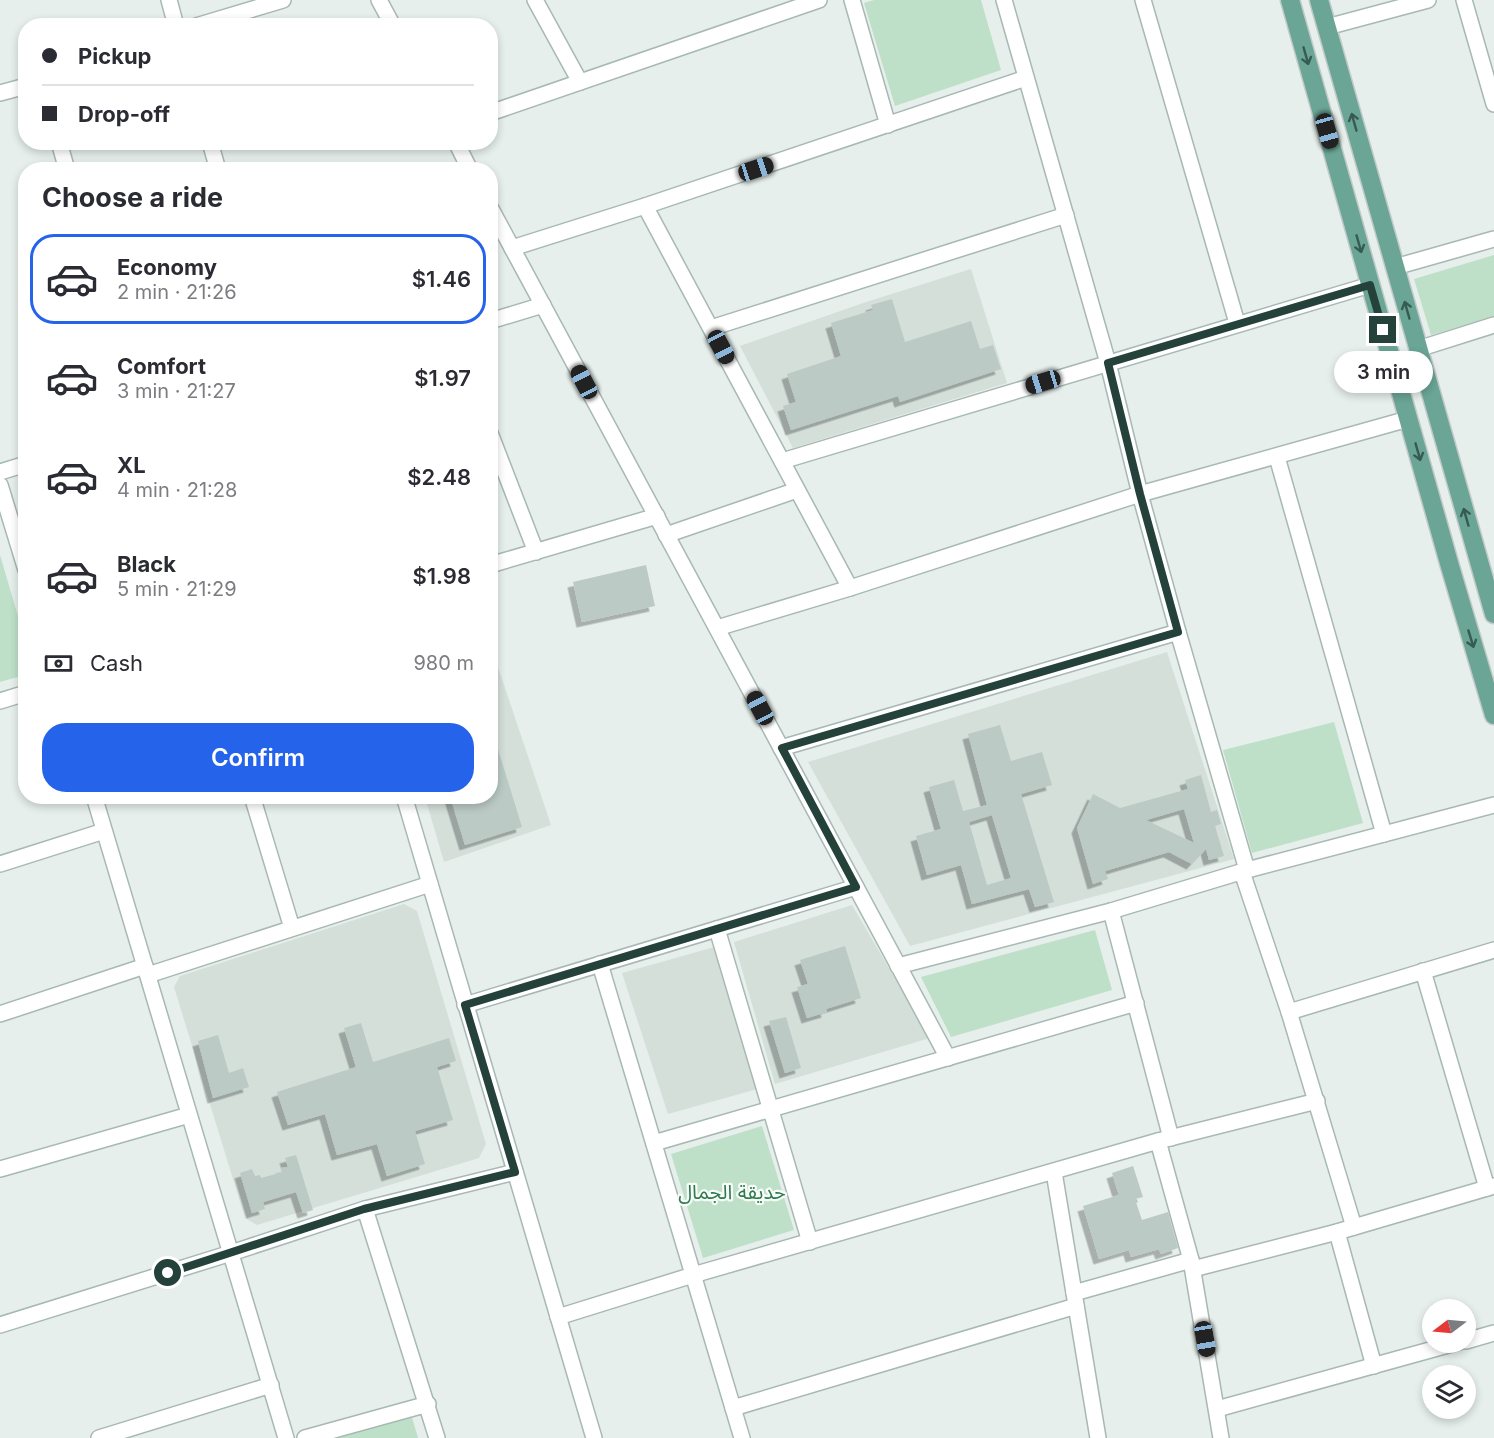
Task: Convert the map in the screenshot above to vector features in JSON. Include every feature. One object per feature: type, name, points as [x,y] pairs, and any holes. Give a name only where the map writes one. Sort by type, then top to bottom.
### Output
[{"type":"main road","points":[[1290,0],[1494,715]]},
{"type":"main road","points":[[1319,0],[1494,614]]},
{"type":"main road","points":[[1449,563],[1477,555]]},
{"type":"street","points":[[169,0],[175,18]]},
{"type":"street","points":[[223,18],[283,0]]},
{"type":"street","points":[[379,0],[389,18]]},
{"type":"street","points":[[535,0],[580,82]]},
{"type":"street","points":[[498,110],[819,0]]},
{"type":"street","points":[[852,0],[888,125]]},
{"type":"street","points":[[1004,0],[1108,363],[1140,494],[1245,871],[1354,1227]]},
{"type":"street","points":[[1143,0],[1237,323]]},
{"type":"street","points":[[1327,27],[1428,0]]},
{"type":"street","points":[[1464,0],[1494,100]]},
{"type":"street","points":[[512,248],[645,206],[1026,78]]},
{"type":"street","points":[[0,93],[18,88]]},
{"type":"street","points":[[645,206],[850,588]]},
{"type":"street","points":[[711,328],[1066,215]]},
{"type":"street","points":[[498,222],[948,1058]]},
{"type":"street","points":[[1395,267],[1494,239]]},
{"type":"street","points":[[782,461],[1370,285]]},
{"type":"street","points":[[498,318],[543,304]]},
{"type":"street","points":[[1418,349],[1494,325]]},
{"type":"street","points":[[717,628],[850,588],[1140,494],[1408,419]]},
{"type":"street","points":[[498,454],[536,552]]},
{"type":"street","points":[[1277,457],[1384,834]]},
{"type":"street","points":[[0,472],[18,466]]},
{"type":"street","points":[[0,485],[18,544]]},
{"type":"street","points":[[666,534],[797,489]]},
{"type":"street","points":[[498,563],[657,516]]},
{"type":"street","points":[[782,748],[1178,632]]},
{"type":"street","points":[[0,701],[18,695]]},
{"type":"street","points":[[96,804],[286,1438]]},
{"type":"street","points":[[254,804],[292,928]]},
{"type":"street","points":[[406,804],[594,1438]]},
{"type":"street","points":[[898,966],[1111,911],[1245,871],[1494,805]]},
{"type":"street","points":[[0,864],[104,831]]},
{"type":"street","points":[[0,1014],[292,928],[430,884]]},
{"type":"street","points":[[465,1005],[856,887]]},
{"type":"street","points":[[1111,911],[1136,1003],[1192,1265],[1221,1438]]},
{"type":"street","points":[[717,929],[810,1242]]},
{"type":"street","points":[[1290,1012],[1494,950]]},
{"type":"street","points":[[600,964],[742,1438]]},
{"type":"street","points":[[733,1408],[1075,1299],[1192,1265],[1337,1232],[1491,1187],[1423,971]]},
{"type":"street","points":[[654,1143],[1136,1003]]},
{"type":"street","points":[[558,1317],[693,1275],[1165,1139],[1317,1101]]},
{"type":"street","points":[[0,1169],[189,1115]]},
{"type":"street","points":[[0,1325],[364,1209],[515,1172]]},
{"type":"street","points":[[1054,1172],[1098,1438]]},
{"type":"street","points":[[364,1209],[437,1438]]},
{"type":"street","points":[[1337,1232],[1374,1366]]},
{"type":"street","points":[[1476,1338],[1494,1333]]},
{"type":"street","points":[[1217,1409],[1422,1352]]},
{"type":"street","points":[[99,1438],[271,1385]]},
{"type":"street","points":[[305,1438],[428,1404]]},
{"type":"shaded area","points":[[971,269],[1007,383],[793,448],[740,346],[866,302]]},
{"type":"shaded area","points":[[1167,652],[1234,859],[910,946],[808,762]]},
{"type":"shaded area","points":[[498,667],[551,825],[444,862],[427,804],[498,804]]},
{"type":"shaded area","points":[[404,904],[417,911],[486,1144],[479,1158],[257,1225],[245,1218],[174,987],[180,976]]},
{"type":"shaded area","points":[[852,905],[930,1038],[775,1084],[734,942]]},
{"type":"shaded area","points":[[718,946],[761,1088],[668,1114],[622,973]]},
{"type":"green space","points":[[874,0],[981,0],[1001,70],[895,106],[864,3]]},
{"type":"green space","points":[[1494,255],[1494,317],[1431,335],[1414,279]]},
{"type":"green space","points":[[0,555],[18,616],[18,677],[0,682]]},
{"type":"green space","points":[[1334,722],[1363,823],[1252,853],[1223,750]]},
{"type":"green space","points":[[1095,930],[1112,990],[951,1037],[921,977]]},
{"type":"green space","name":"حديقة الجمال","points":[[762,1126],[794,1230],[703,1258],[671,1154]]},
{"type":"green space","points":[[411,1414],[418,1438],[330,1438]]},
{"type":"building","points":[[892,299],[905,342],[971,321],[980,349],[993,345],[1001,369],[900,402],[898,396],[791,430],[783,406],[796,402],[787,374],[841,356],[831,323],[873,310],[871,305]]},
{"type":"building","points":[[646,565],[655,606],[582,622],[573,582]]},
{"type":"building","points":[[1000,725],[1011,761],[1042,752],[1052,785],[1021,794],[1054,902],[1035,907],[1029,889],[972,904],[961,865],[927,875],[916,836],[941,829],[929,787],[954,780],[963,811],[987,805],[968,734]],"holes":[[[992,815],[1011,878],[987,885],[969,822]]]},
{"type":"building","points":[[498,749],[522,827],[465,845],[452,804],[498,804]]},
{"type":"building","points":[[1201,775],[1211,812],[1217,810],[1221,824],[1215,826],[1224,856],[1209,860],[1206,849],[1192,864],[1169,852],[1105,871],[1108,879],[1093,884],[1077,828],[1093,794],[1120,808],[1188,789],[1185,780]],"holes":[[[1184,809],[1194,843],[1146,820]]]},
{"type":"building","points":[[845,946],[861,998],[826,1009],[827,1012],[807,1018],[797,987],[808,984],[800,960]]},
{"type":"building","points":[[786,1017],[801,1068],[785,1073],[769,1021]]},
{"type":"building","points":[[361,1023],[373,1062],[449,1038],[456,1061],[437,1067],[453,1120],[415,1131],[425,1164],[387,1176],[377,1144],[337,1155],[325,1114],[288,1125],[277,1092],[356,1067],[344,1028]]},
{"type":"building","points":[[218,1035],[229,1073],[243,1068],[249,1087],[213,1098],[198,1041]]},
{"type":"building","points":[[296,1155],[313,1210],[303,1213],[296,1192],[263,1202],[265,1209],[252,1213],[240,1173],[252,1169],[255,1176],[260,1175],[261,1178],[283,1172],[281,1168],[288,1167],[285,1158]]},
{"type":"building","points":[[1133,1166],[1143,1197],[1135,1199],[1142,1220],[1168,1212],[1178,1248],[1161,1254],[1159,1249],[1131,1257],[1129,1250],[1099,1259],[1083,1206],[1119,1195],[1112,1173]]},
{"type":"route","points":[[168,1273],[364,1209],[515,1172],[465,1005],[856,887],[782,748],[1178,632],[1140,494],[1108,363],[1370,285],[1383,330]]}]
